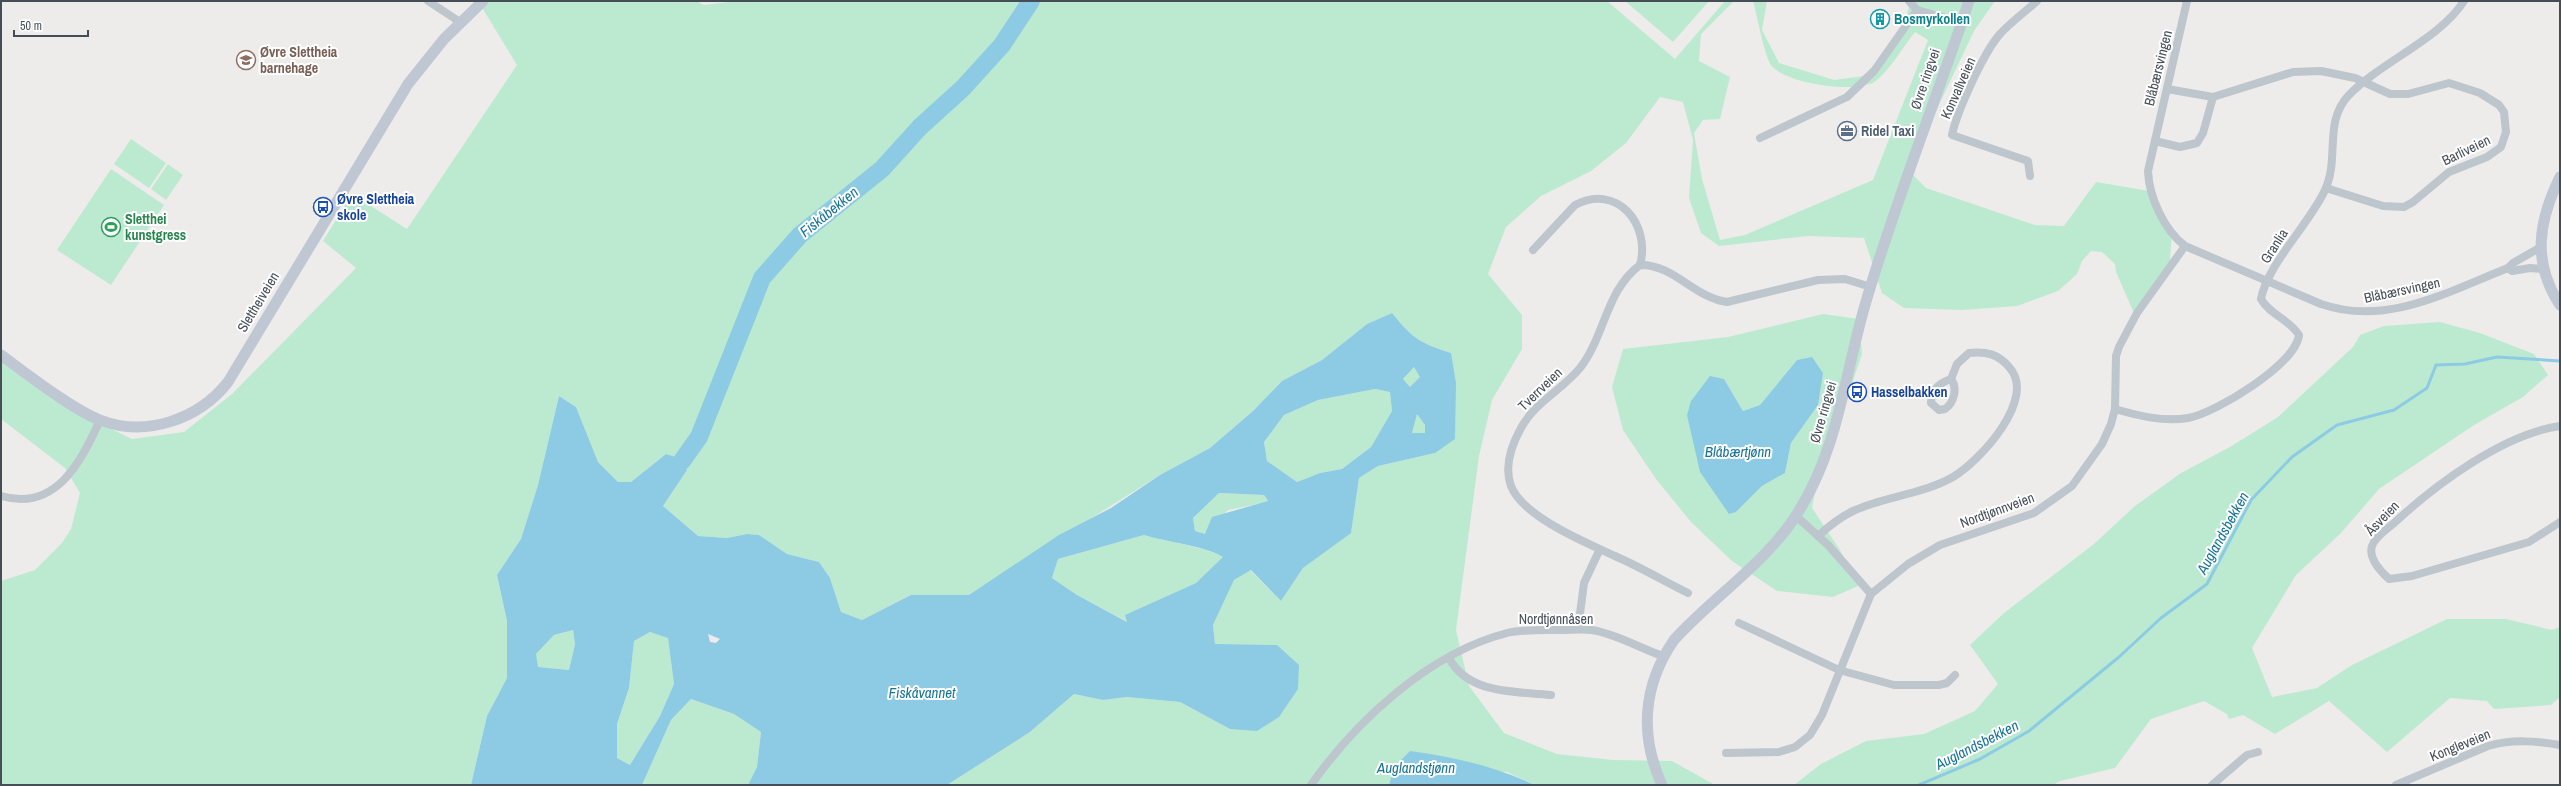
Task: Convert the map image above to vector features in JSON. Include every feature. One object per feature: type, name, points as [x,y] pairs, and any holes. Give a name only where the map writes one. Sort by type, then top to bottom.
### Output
[{"type":"street","points":[[428,1],[460,22]]},
{"type":"street","name":"Slettheiveien","points":[[1,355],[100,420],[131,426],[173,422],[201,407],[220,392],[408,84],[444,39],[483,1]]},
{"type":"street","points":[[1909,1],[1917,10],[1962,22]]},
{"type":"street","points":[[1760,138],[1851,94],[1874,71],[1917,10],[1917,1]]},
{"type":"street","name":"Øvre ringvei","points":[[1662,785],[1650,753],[1646,722],[1651,686],[1663,656],[1687,626],[1770,548],[1796,516],[1820,472],[1834,433],[1871,287],[1900,194],[1969,1]]},
{"type":"street","name":"Konvallveien","points":[[2030,176],[2028,161],[1952,135],[1972,85],[1993,44],[2000,35],[2037,1]]},
{"type":"street","name":"Blåbærsvingen","points":[[2187,1],[2148,171],[2151,191],[2165,222],[2184,246],[2268,283],[2331,308],[2368,312],[2440,297],[2508,268],[2513,263],[2541,247]]},
{"type":"street","name":"Granlia","points":[[2115,409],[2148,418],[2188,418],[2232,400],[2262,379],[2292,351],[2298,342],[2299,334],[2293,326],[2271,312],[2263,302],[2262,292],[2276,266],[2326,188],[2331,164],[2332,133],[2338,111],[2346,99],[2363,83],[2451,18],[2464,1]]},
{"type":"street","name":"Barliveien","points":[[2167,89],[2213,97],[2293,72],[2322,71],[2355,78],[2363,83],[2390,94],[2408,94],[2449,83],[2468,88],[2490,99],[2504,112],[2507,121],[2505,141],[2501,147],[2487,157],[2449,172],[2413,202],[2404,206],[2383,206],[2326,188]]},
{"type":"street","points":[[2155,141],[2180,147],[2194,144],[2203,133],[2213,97]]},
{"type":"street","points":[[2560,178],[2556,194],[2544,216],[2541,247],[2543,269],[2560,305]]},
{"type":"street","points":[[1533,250],[1575,206],[1582,202],[1602,199],[1624,208],[1639,227],[1643,248],[1640,264],[1649,264],[1667,272],[1705,296],[1715,300],[1727,302],[1818,280],[1846,279],[1871,287]]},
{"type":"street","name":"Nordtjønnveien","points":[[1726,753],[1779,752],[1803,742],[1822,715],[1871,594],[1908,564],[1940,544],[2024,517],[2062,495],[2088,466],[2102,444],[2115,409],[2116,364],[2119,347],[2137,313],[2184,246]]},
{"type":"street","name":"Tverrveien","points":[[1640,264],[1619,288],[1593,347],[1583,364],[1528,417],[1515,439],[1508,462],[1511,487],[1518,497],[1552,524],[1599,551],[1615,556],[1688,593]]},
{"type":"street","name":"Blåbærsvingen","points":[[2508,268],[2512,271],[2530,268],[2543,269]]},
{"type":"street","points":[[1818,536],[1852,511],[1919,492],[1954,476],[1991,442],[2016,402],[2019,391],[2012,370],[1997,356],[1978,352],[1969,353],[1961,359],[1951,379]]},
{"type":"street","points":[[1,496],[27,500],[52,492],[71,471],[100,420]]},
{"type":"street","name":"Åsveien","points":[[2560,426],[2544,428],[2519,438],[2478,459],[2439,485],[2381,535],[2372,545],[2372,554],[2382,573],[2390,579],[2412,576],[2529,542],[2560,522]]},
{"type":"street","points":[[1796,516],[1818,536],[1871,594]]},
{"type":"street","points":[[1578,630],[1584,583],[1599,551]]},
{"type":"street","points":[[1739,623],[1839,670],[1899,685],[1947,683],[1955,675]]},
{"type":"street","name":"Nordtjønnåsen","points":[[1311,785],[1350,737],[1425,671],[1449,658],[1507,633],[1578,630],[1616,636],[1663,656]]},
{"type":"street","points":[[1449,658],[1464,676],[1482,686],[1551,695]]},
{"type":"street","name":"Kongleveien","points":[[2396,785],[2488,746],[2504,742],[2533,740],[2560,745]]},
{"type":"street","points":[[2212,785],[2247,755],[2258,752]]},
{"type":"green space","points":[[478,1],[696,1],[704,5],[737,1],[1607,1],[1675,59],[1725,1],[1734,1],[1701,34],[1699,61],[1730,77],[1720,119],[1703,120],[1694,133],[1702,179],[1720,240],[1745,235],[1873,180],[1928,40],[1915,32],[1888,69],[1877,80],[1868,84],[1856,87],[1840,87],[1806,82],[1779,72],[1771,65],[1763,44],[1753,1],[1767,1],[1762,30],[1779,63],[1834,80],[1871,75],[1904,23],[1911,1],[1995,1],[1974,31],[1908,170],[1926,188],[2035,225],[2064,226],[2096,182],[2149,191],[2172,233],[2169,272],[2137,320],[2116,272],[2115,264],[2102,252],[2091,251],[2082,261],[2077,274],[2058,291],[2017,306],[1962,310],[1904,308],[1882,293],[1864,238],[1808,236],[1719,246],[1701,233],[1689,198],[1693,140],[1683,102],[1660,97],[1626,143],[1591,171],[1541,196],[1506,227],[1488,274],[1522,315],[1522,349],[1492,400],[1479,456],[1456,630],[1469,686],[1504,733],[1557,754],[1613,760],[1672,761],[1715,785],[1535,785],[1507,772],[1394,767],[1389,785],[947,785],[1030,732],[1074,694],[1103,700],[1127,697],[1180,702],[1230,729],[1233,646],[1215,644],[1213,625],[1234,580],[1250,570],[1281,601],[1303,568],[1351,532],[1359,478],[1378,466],[1435,453],[1451,353],[1424,343],[1418,339],[1406,329],[1392,313],[1367,324],[1322,360],[1282,381],[1253,411],[1210,448],[1160,475],[969,595],[911,595],[862,620],[841,612],[830,578],[819,562],[787,554],[759,535],[747,534],[727,538],[698,536],[663,506],[687,470],[679,458],[666,454],[631,482],[618,482],[598,462],[576,407],[559,396],[538,485],[521,539],[497,575],[507,621],[507,678],[487,716],[471,785],[1,785],[1,581],[35,570],[62,543],[71,529],[80,493],[65,468],[1,419],[1,361],[68,408],[132,439],[184,432],[232,394],[356,268],[323,241],[352,194],[407,229],[517,65]]},
{"type":"green space","points":[[1625,1],[1709,1],[1673,42]]},
{"type":"green space","points":[[131,139],[166,163],[149,188],[114,164]]},
{"type":"green space","points":[[168,164],[183,175],[166,200],[151,189]]},
{"type":"green space","name":"Sletthei kunstgress","points":[[111,169],[164,205],[111,285],[57,250]]},
{"type":"green space","points":[[1823,314],[1859,319],[1862,354],[1844,407],[1821,459],[1812,508],[1840,550],[1858,586],[1833,597],[1777,591],[1732,561],[1691,522],[1656,479],[1623,430],[1612,387],[1623,349],[1728,337]],"holes":[[[1797,360],[1818,405],[1791,443],[1785,473],[1762,486],[1736,512],[1724,379],[1743,411],[1760,405]]]},
{"type":"green space","points":[[2440,322],[2480,333],[2534,354],[2548,375],[2523,397],[2474,425],[2379,489],[2341,533],[2296,575],[2252,648],[2272,697],[2317,688],[2352,665],[2447,619],[2506,619],[2552,630],[2560,627],[2560,697],[2551,705],[2494,709],[2487,701],[2450,698],[2387,752],[2329,701],[2275,734],[2243,715],[2229,719],[2227,714],[2204,701],[2151,719],[2115,768],[2060,781],[2053,785],[1794,785],[1821,764],[1866,741],[1924,734],[1975,711],[1998,684],[1970,645],[2004,613],[2094,544],[2135,506],[2181,473],[2230,447],[2278,417],[2353,347],[2360,335],[2384,326]]},
{"type":"green space","points":[[1414,367],[1421,377],[1410,387],[1403,379]]},
{"type":"green space","points":[[1375,389],[1390,392],[1392,411],[1371,447],[1342,469],[1320,473],[1297,482],[1267,461],[1264,442],[1284,415],[1318,400]]},
{"type":"green space","points":[[1417,413],[1425,425],[1425,433],[1412,433]]},
{"type":"green space","points":[[1219,493],[1264,495],[1268,502],[1228,510],[1205,534],[1195,531],[1193,518]]},
{"type":"green space","points":[[1144,535],[1195,547],[1224,557],[1196,583],[1126,615],[1128,622],[1077,595],[1052,578],[1058,559]]},
{"type":"green space","points":[[573,630],[575,644],[569,670],[538,667],[535,655],[554,635]]},
{"type":"green space","points":[[650,632],[668,637],[674,684],[660,716],[630,765],[617,758],[617,724],[629,688],[634,641]]},
{"type":"green space","points":[[691,699],[734,714],[761,732],[757,767],[748,785],[642,785],[671,720]]},
{"type":"water","name":"Fiskåvannet","points":[[1392,313],[1406,329],[1418,339],[1424,343],[1451,353],[1456,383],[1455,439],[1435,453],[1378,466],[1359,478],[1351,533],[1303,568],[1281,601],[1251,570],[1234,580],[1213,625],[1215,644],[1277,645],[1299,665],[1298,689],[1279,717],[1257,731],[1230,729],[1180,702],[1127,697],[1103,700],[1074,694],[1030,732],[947,785],[748,785],[757,767],[761,732],[734,714],[691,699],[671,720],[642,785],[471,785],[487,716],[507,678],[507,621],[497,575],[521,539],[538,485],[559,396],[576,407],[598,462],[618,482],[631,482],[666,454],[679,458],[687,470],[663,506],[698,536],[727,538],[747,534],[759,535],[787,554],[819,562],[830,578],[841,612],[862,620],[911,595],[969,595],[1059,535],[1111,508],[1160,475],[1210,448],[1253,411],[1282,381],[1322,360],[1367,324]],"holes":[[[1414,367],[1420,377],[1410,387],[1403,379]],[[1375,389],[1390,392],[1392,411],[1371,447],[1342,469],[1320,473],[1297,482],[1267,461],[1264,442],[1284,415],[1318,400]],[[1417,414],[1425,425],[1425,433],[1412,433]],[[1219,493],[1264,495],[1268,501],[1212,517],[1205,534],[1195,531],[1193,518]],[[1144,535],[1207,550],[1223,557],[1196,583],[1125,615],[1127,622],[1077,595],[1052,578],[1058,559]],[[573,630],[575,644],[569,670],[538,667],[536,654],[554,635]],[[650,632],[668,638],[674,684],[660,716],[630,765],[617,758],[617,724],[629,688],[634,641]],[[708,634],[720,639],[716,643],[710,642]]]},
{"type":"water","name":"Blåbærtjønn","points":[[1812,357],[1823,373],[1818,405],[1791,443],[1785,473],[1762,486],[1736,512],[1729,514],[1700,472],[1687,415],[1691,401],[1710,376],[1724,379],[1743,411],[1760,405],[1797,360]]},
{"type":"water","name":"Auglandstjønn","points":[[1410,751],[1442,756],[1489,767],[1535,785],[1389,785],[1394,767]]},
{"type":"waterway","name":"Fiskåbekken","points":[[682,461],[699,437],[762,278],[800,235],[882,169],[920,127],[963,88],[1002,45],[1031,1]]},
{"type":"waterway","name":"Auglandsbekken","points":[[1919,785],[1980,759],[2029,731],[2119,657],[2161,618],[2207,584],[2251,500],[2292,457],[2337,425],[2394,410],[2427,388],[2436,365],[2465,364],[2497,357],[2560,361]]},
{"type":"place","name":"Bosmyrkollen","points":[[1880,19]]},
{"type":"place","name":"Øvre Slettheia barnehage","points":[[246,60]]},
{"type":"place","name":"Ridel Taxi","points":[[1847,131]]},
{"type":"place","name":"Øvre Slettheia skole","points":[[323,207]]},
{"type":"place","name":"Sletthei kunstgress","points":[[111,227]]},
{"type":"place","name":"Hasselbakken","points":[[1857,392]]}]
